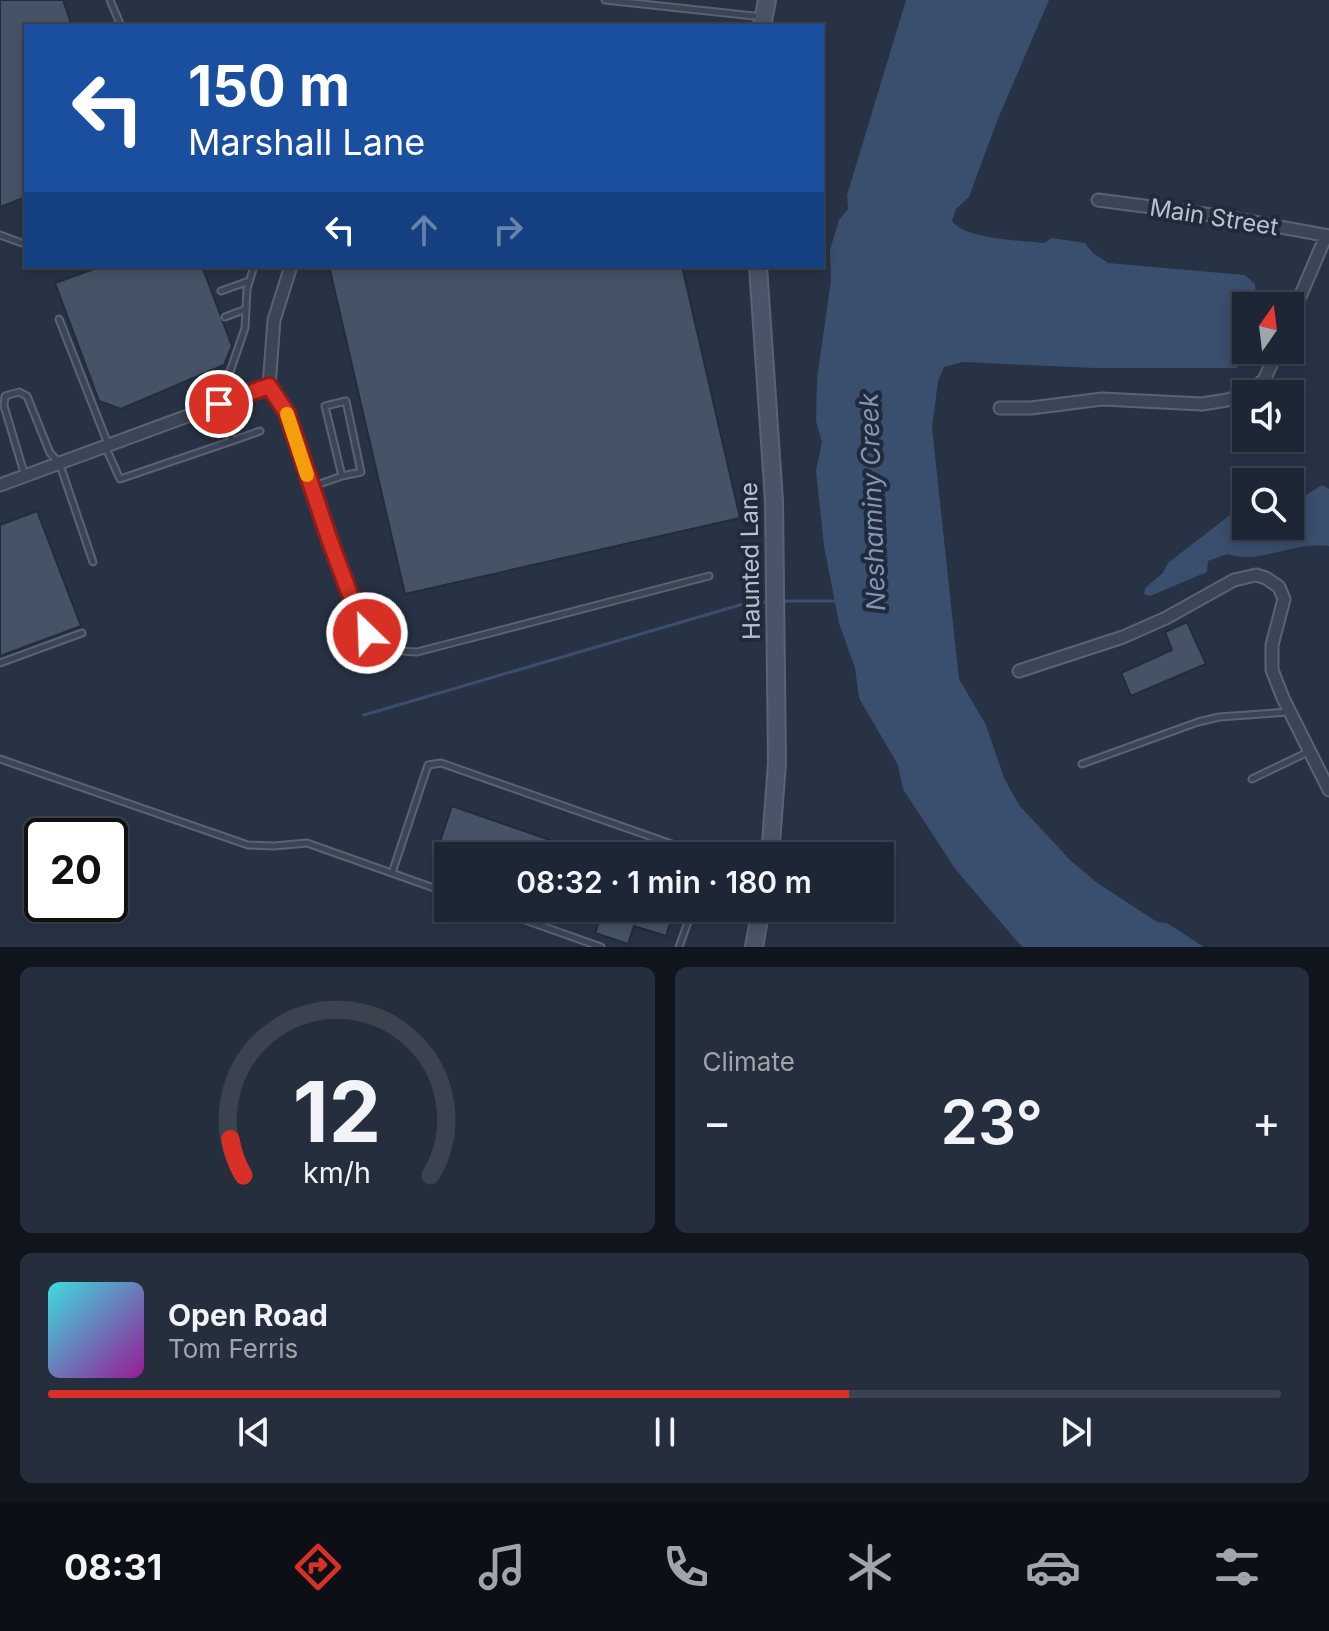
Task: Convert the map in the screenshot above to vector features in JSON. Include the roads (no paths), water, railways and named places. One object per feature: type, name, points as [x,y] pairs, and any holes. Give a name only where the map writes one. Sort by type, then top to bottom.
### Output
[{"type":"street","points":[[763,22],[767,0]]},
{"type":"street","name":"Main Street","points":[[1098,200],[1227,217],[1328,236]]},
{"type":"street","points":[[1303,292],[1328,236]]},
{"type":"street","points":[[0,485],[269,386],[274,320],[290,268]]},
{"type":"street","name":"Haunted Lane","points":[[758,268],[774,501],[777,763],[771,842]]},
{"type":"street","points":[[1000,408],[1031,408],[1102,399],[1202,404],[1227,400],[1247,393],[1264,380],[1271,364]]},
{"type":"street","points":[[1019,671],[1123,637],[1166,618],[1220,586],[1256,575],[1279,587],[1284,599],[1271,657],[1272,670],[1329,790]]},
{"type":"street","points":[[754,947],[758,922]]},
{"type":"lane","points":[[110,0],[120,24]]},
{"type":"lane","points":[[605,0],[763,22]]},
{"type":"lane","points":[[0,235],[24,241]]},
{"type":"lane","points":[[232,441],[219,404],[245,328],[253,268]]},
{"type":"lane","points":[[221,291],[250,281]]},
{"type":"lane","points":[[225,317],[246,309]]},
{"type":"lane","points":[[59,319],[120,479],[260,431]]},
{"type":"lane","points":[[269,386],[287,413],[360,621],[375,641],[407,652],[417,652],[709,576]]},
{"type":"lane","points":[[25,476],[4,406],[5,396],[10,393],[19,392],[27,396],[50,453],[59,462],[93,562]]},
{"type":"lane","points":[[311,487],[361,472],[346,401],[325,406],[342,476]]},
{"type":"lane","points":[[0,663],[82,633]]},
{"type":"lane","points":[[1082,764],[1198,722],[1219,717],[1290,712]]},
{"type":"lane","points":[[1252,779],[1309,751]]},
{"type":"lane","points":[[0,759],[248,845],[307,843],[434,888]]},
{"type":"lane","points":[[392,873],[428,765],[441,763],[666,842]]},
{"type":"lane","points":[[530,922],[601,947]]},
{"type":"lane","points":[[679,947],[688,922]]},
{"type":"water","name":"Neshaminy Creek","points":[[906,0],[1049,0],[997,121],[969,197],[956,209],[952,221],[981,236],[1044,243],[1052,238],[1085,243],[1108,263],[1245,275],[1255,284],[1256,292],[1232,292],[1232,364],[1242,364],[1236,368],[1095,368],[963,362],[944,367],[938,381],[932,428],[959,679],[986,725],[1004,778],[1019,805],[1070,860],[1096,882],[1157,922],[1167,923],[1204,947],[1022,947],[956,870],[903,789],[898,765],[859,698],[855,668],[839,623],[824,546],[816,470],[822,442],[816,421],[817,379],[831,280],[830,250],[839,220],[848,209],[847,195]]},
{"type":"water","points":[[1322,485],[1329,489],[1329,546],[1316,545],[1252,557],[1227,554],[1208,561],[1207,572],[1150,596],[1144,594],[1145,588],[1163,573],[1168,563],[1232,513],[1232,540],[1304,540],[1304,496]]},
{"type":"waterway","points":[[779,601],[836,601]]},
{"type":"waterway","points":[[364,715],[750,602],[768,602]]}]
